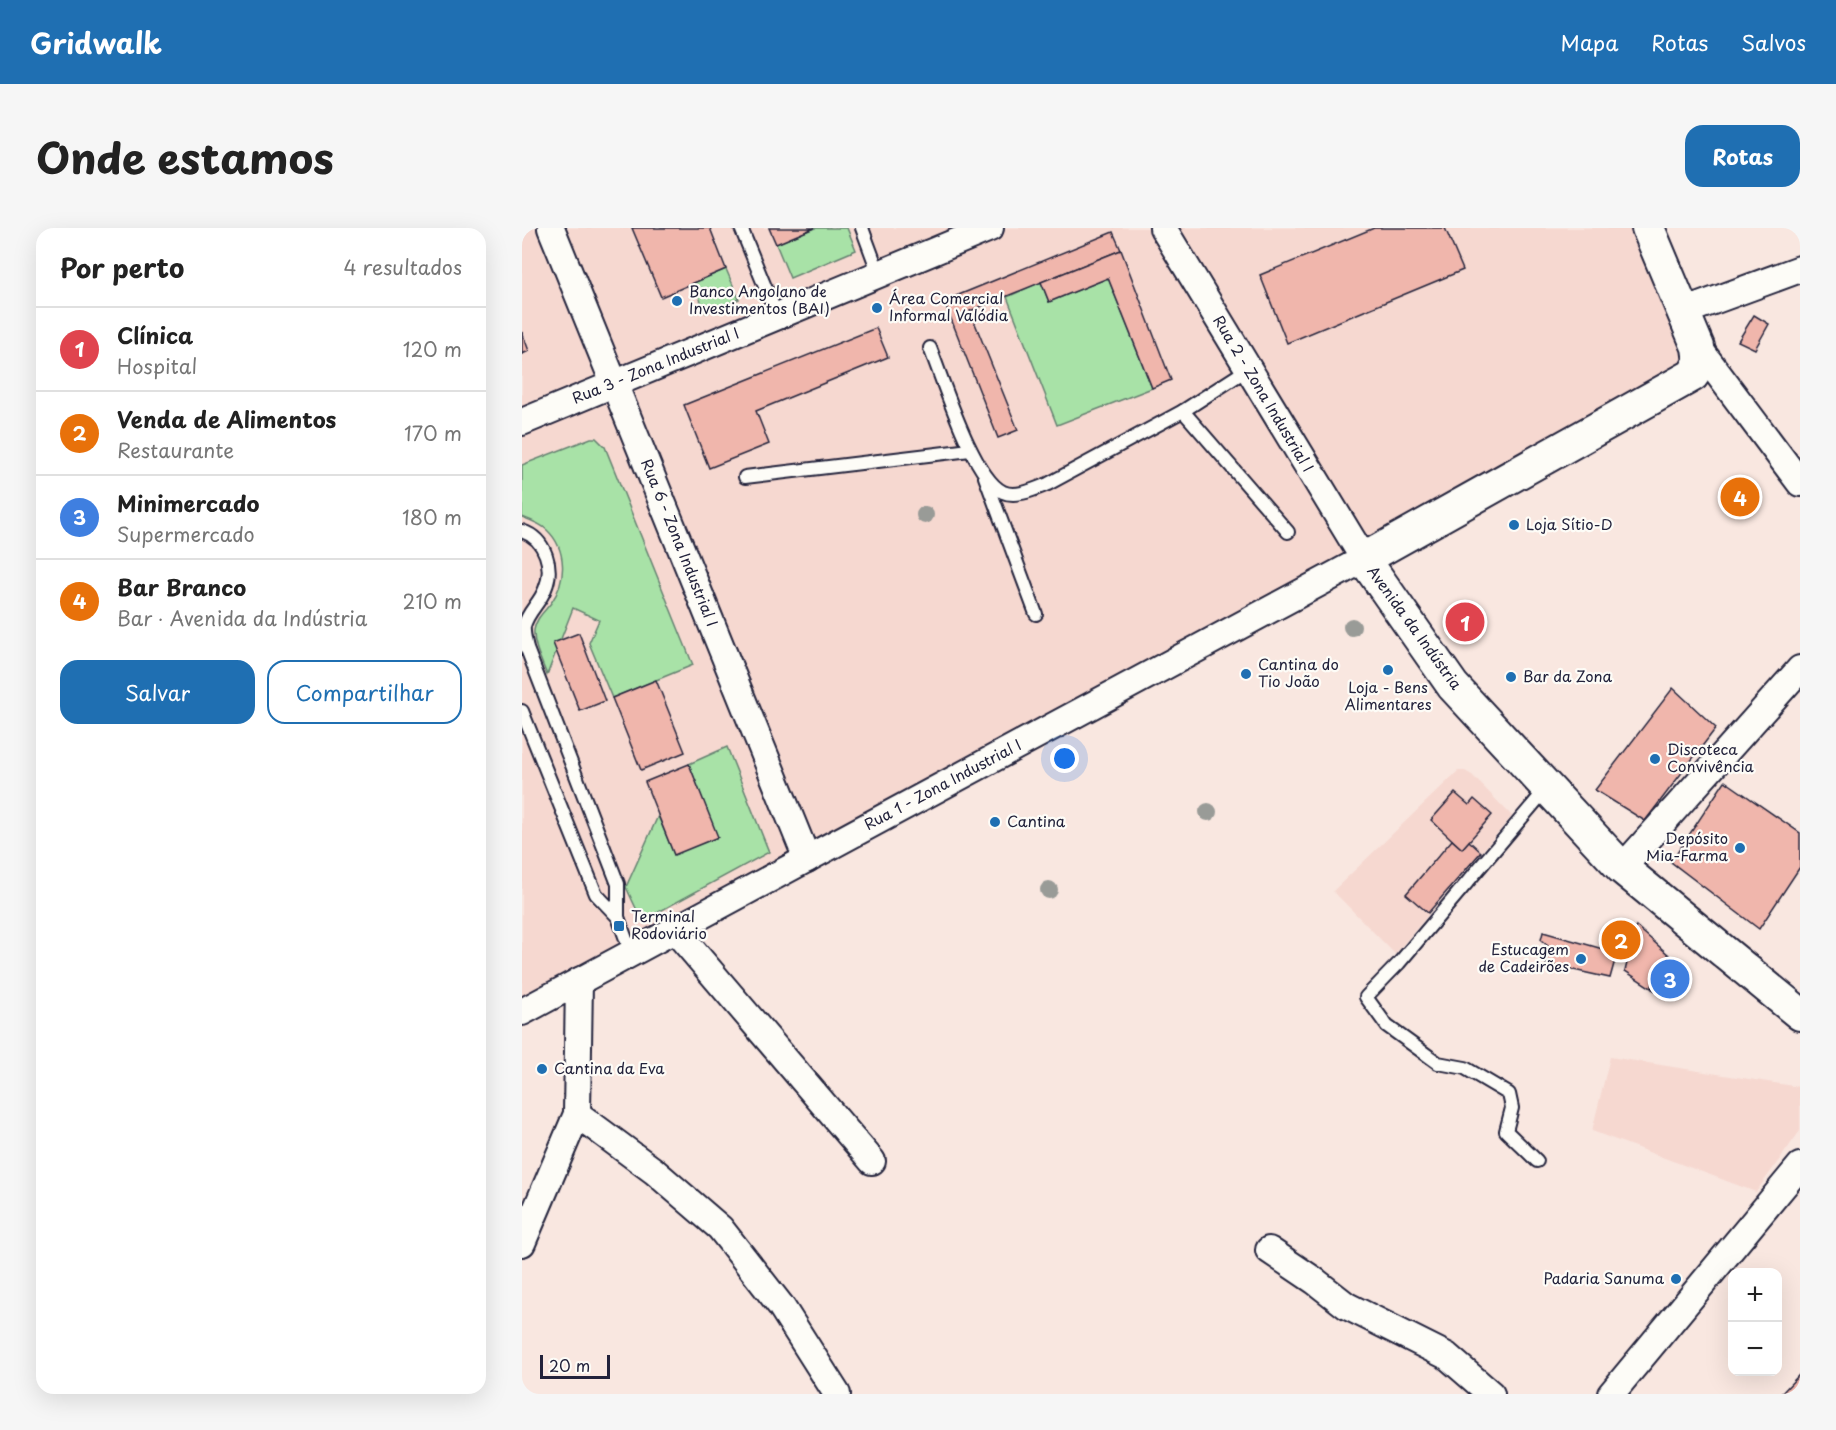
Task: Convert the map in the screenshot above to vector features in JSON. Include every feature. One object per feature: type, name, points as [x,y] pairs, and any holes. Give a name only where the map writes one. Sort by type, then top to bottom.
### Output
[{"type":"street","name":"Rua 6 - Zona Industrial I","points":[[551,228],[807,859]]},
{"type":"street","name":"Rua 2 - Zona Industrial I","points":[[1163,228],[1364,559]]},
{"type":"street","name":"Rua 3 - Zona Industrial I","points":[[522,422],[986,229]]},
{"type":"street","points":[[1657,233],[1683,312],[1698,347],[1800,483]]},
{"type":"street","points":[[1683,312],[1800,269]]},
{"type":"street","name":"Avenida da Indústria","points":[[1698,347],[1700,362],[1693,375],[1676,386],[1364,559],[1453,686],[1622,868],[1800,1014]]},
{"type":"street","name":"Rua 1 - Zona Industrial I","points":[[524,1005],[579,981],[1364,559]]},
{"type":"street","points":[[1622,868],[1800,669]]},
{"type":"street","points":[[675,930],[872,1161]]},
{"type":"street","points":[[522,1243],[577,1114],[579,981]]},
{"type":"street","points":[[577,1114],[654,1171],[720,1228],[781,1306],[837,1394]]},
{"type":"street","points":[[1611,1394],[1800,1166]]},
{"type":"street","points":[[1269,1250],[1347,1306],[1447,1356],[1491,1394]]},
{"type":"lane","points":[[741,228],[777,316]]},
{"type":"lane","points":[[862,228],[879,274]]},
{"type":"lane","points":[[930,348],[970,450],[984,476],[1036,614]]},
{"type":"lane","points":[[984,476],[1003,492],[1025,493],[1048,484],[1183,411],[1248,369]]},
{"type":"lane","points":[[1183,411],[1288,532]]},
{"type":"lane","points":[[745,477],[970,450]]},
{"type":"lane","points":[[522,531],[529,533],[541,545],[548,560],[549,574],[545,591],[530,611],[523,628],[527,649],[618,884],[618,917],[631,953]]},
{"type":"lane","points":[[522,711],[596,894],[618,917]]},
{"type":"lane","points":[[1538,1161],[1506,1131],[1512,1108],[1509,1094],[1466,1068],[1438,1063],[1387,1026],[1366,997],[1399,963],[1548,787]]},
{"type":"shaded area","points":[[522,228],[1648,228],[1700,362],[522,1012]]},
{"type":"shaded area","points":[[1458,771],[1465,771],[1472,775],[1512,816],[1395,954],[1333,891]]},
{"type":"shaded area","points":[[1610,1057],[1800,1087],[1800,1131],[1756,1192],[1592,1131]]},
{"type":"green space","points":[[814,228],[847,228],[856,250],[790,278],[776,244]]},
{"type":"green space","points":[[726,269],[739,299],[706,313],[693,283]]},
{"type":"green space","points":[[1108,278],[1152,388],[1057,425],[1007,297],[1041,282],[1049,302]]},
{"type":"green space","points":[[596,438],[605,447],[693,665],[612,698],[589,643],[599,620],[573,608],[547,675],[536,647],[534,630],[538,619],[551,603],[560,585],[561,556],[554,538],[547,530],[522,517],[522,465]]},
{"type":"green space","points":[[727,747],[769,852],[642,921],[626,887],[658,816],[674,854],[717,837],[689,764]]},
{"type":"building","points":[[632,228],[710,228],[726,269],[661,297]]},
{"type":"building","points":[[769,228],[814,228],[776,244]]},
{"type":"building","points":[[1374,228],[1445,228],[1463,270],[1287,343],[1260,275]]},
{"type":"building","points":[[1113,232],[1121,250],[970,311],[1018,430],[998,438],[944,301]]},
{"type":"building","points":[[1121,250],[1171,380],[1152,388],[1108,278],[1049,302],[1041,282]]},
{"type":"building","points":[[1754,315],[1769,324],[1755,349],[1738,341]]},
{"type":"building","points":[[876,328],[888,357],[756,411],[769,444],[709,468],[684,405]]},
{"type":"building","points":[[522,332],[529,351],[522,354]]},
{"type":"building","points":[[579,633],[605,701],[580,711],[553,643]]},
{"type":"building","points":[[656,680],[685,752],[641,770],[612,698]]},
{"type":"building","name":"Discoteca Convivência","points":[[1673,688],[1716,728],[1645,821],[1595,790]]},
{"type":"building","points":[[689,764],[718,837],[674,855],[645,782]]},
{"type":"building","name":"Depósito Mia-Farma","points":[[1725,781],[1800,833],[1800,867],[1759,929],[1671,862]]},
{"type":"building","points":[[1455,793],[1469,805],[1474,799],[1492,815],[1462,849],[1431,820]]},
{"type":"building","points":[[1452,840],[1462,849],[1469,841],[1481,852],[1428,913],[1406,894]]},
{"type":"building","points":[[1636,926],[1670,956],[1651,988],[1625,971]]},
{"type":"building","name":"Estucagem de Cadeirões","points":[[1543,932],[1617,953],[1610,978],[1546,964],[1548,946],[1541,940]]},
{"type":"building","points":[[1671,957],[1686,969],[1672,999],[1652,989]]},
{"type":"building","points":[[1800,1374],[1800,1394],[1781,1394]]},
{"type":"place","name":"Banco Angolano de Investimentos (BAI)","points":[[677,301]]},
{"type":"place","name":"Área Comercial Informal Valódia","points":[[877,308]]},
{"type":"place","name":"Bar Branco","points":[[1740,497]]},
{"type":"place","name":"Loja Sítio-D","points":[[1514,525]]},
{"type":"place","name":"Clínica","points":[[1465,622]]},
{"type":"place","name":"Loja - Bens Alimentares","points":[[1388,670]]},
{"type":"place","name":"Cantina do Tio João","points":[[1246,674]]},
{"type":"place","name":"Bar da Zona","points":[[1511,677]]},
{"type":"place","name":"Discoteca Convivência","points":[[1655,759]]},
{"type":"place","name":"Cantina","points":[[995,822]]},
{"type":"place","name":"Depósito Mia-Farma","points":[[1740,848]]},
{"type":"place","name":"Terminal Rodoviário","points":[[619,926]]},
{"type":"place","name":"Venda de Alimentos","points":[[1621,940]]},
{"type":"place","name":"Estucagem de Cadeirões","points":[[1581,959]]},
{"type":"place","name":"Minimercado","points":[[1670,979]]},
{"type":"place","name":"Cantina da Eva","points":[[542,1069]]},
{"type":"place","name":"Padaria Sanuma","points":[[1676,1279]]}]
